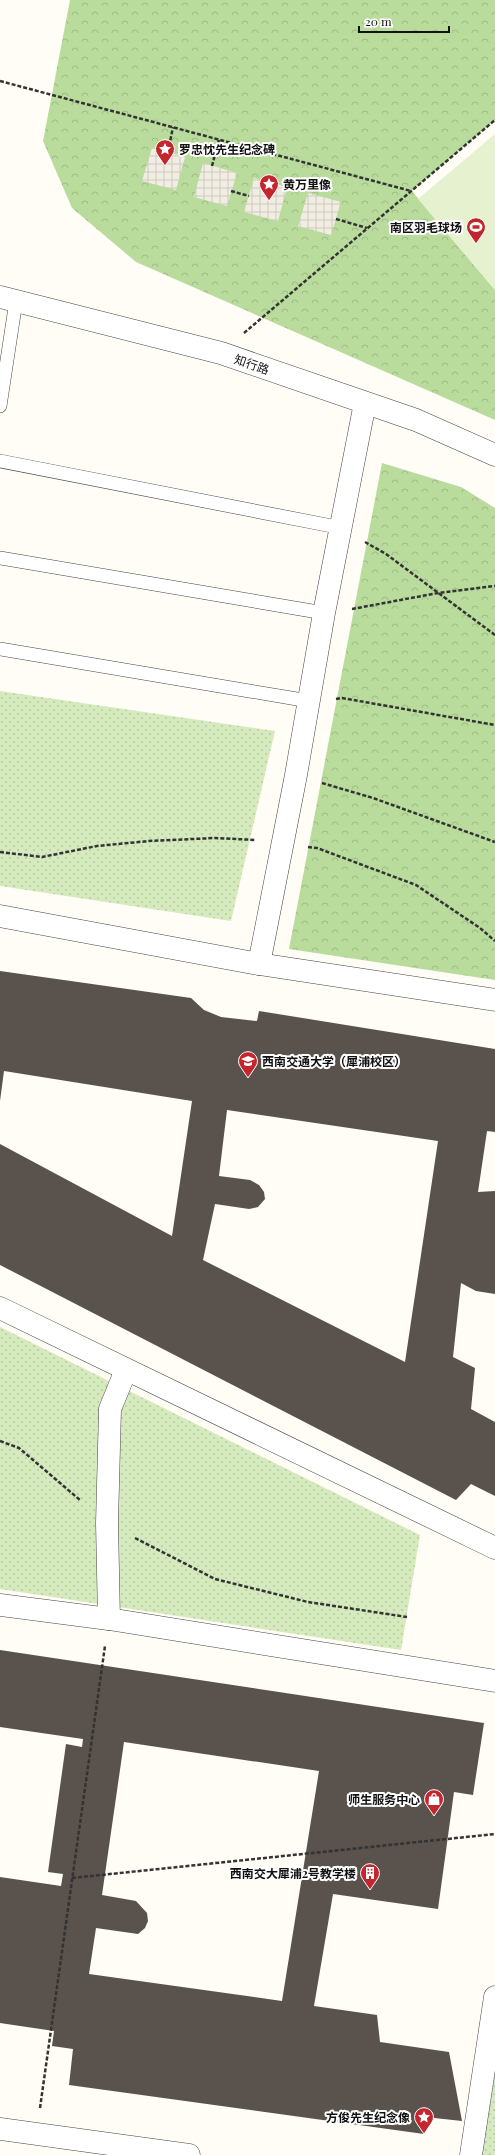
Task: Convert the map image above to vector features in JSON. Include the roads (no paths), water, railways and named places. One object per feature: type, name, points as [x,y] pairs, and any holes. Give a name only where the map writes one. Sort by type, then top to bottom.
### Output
[{"type":"street","name":"知行路","points":[[8,299],[221,353],[416,420],[495,455]]},
{"type":"street","points":[[259,964],[296,775],[324,613],[342,528],[365,403]]},
{"type":"street","points":[[0,916],[259,964],[495,1000]]},
{"type":"street","points":[[0,1308],[495,1548]]},
{"type":"street","points":[[108,1619],[107,1523],[110,1409],[126,1370]]},
{"type":"street","points":[[0,1605],[108,1619],[495,1681]]},
{"type":"street","points":[[471,2155],[495,1997]]},
{"type":"street","points":[[0,2129],[36,2134],[58,2146],[189,2155]]},
{"type":"lane","points":[[0,406],[8,299]]},
{"type":"lane","points":[[0,461],[342,528]]},
{"type":"lane","points":[[0,558],[324,613]]},
{"type":"lane","points":[[0,649],[309,701]]},
{"type":"place","name":"罗忠忱先生纪念碑","points":[[165,166]]},
{"type":"place","name":"黄万里像","points":[[269,201]]},
{"type":"place","name":"南区羽毛球场","points":[[476,244]]},
{"type":"place","name":"西南交通大学（犀浦校区）","points":[[248,1078]]},
{"type":"place","name":"师生服务中心","points":[[434,1816]]},
{"type":"place","name":"西南交大犀浦2号教学楼","points":[[370,1890]]},
{"type":"place","name":"方俊先生纪念像","points":[[424,2134]]}]
